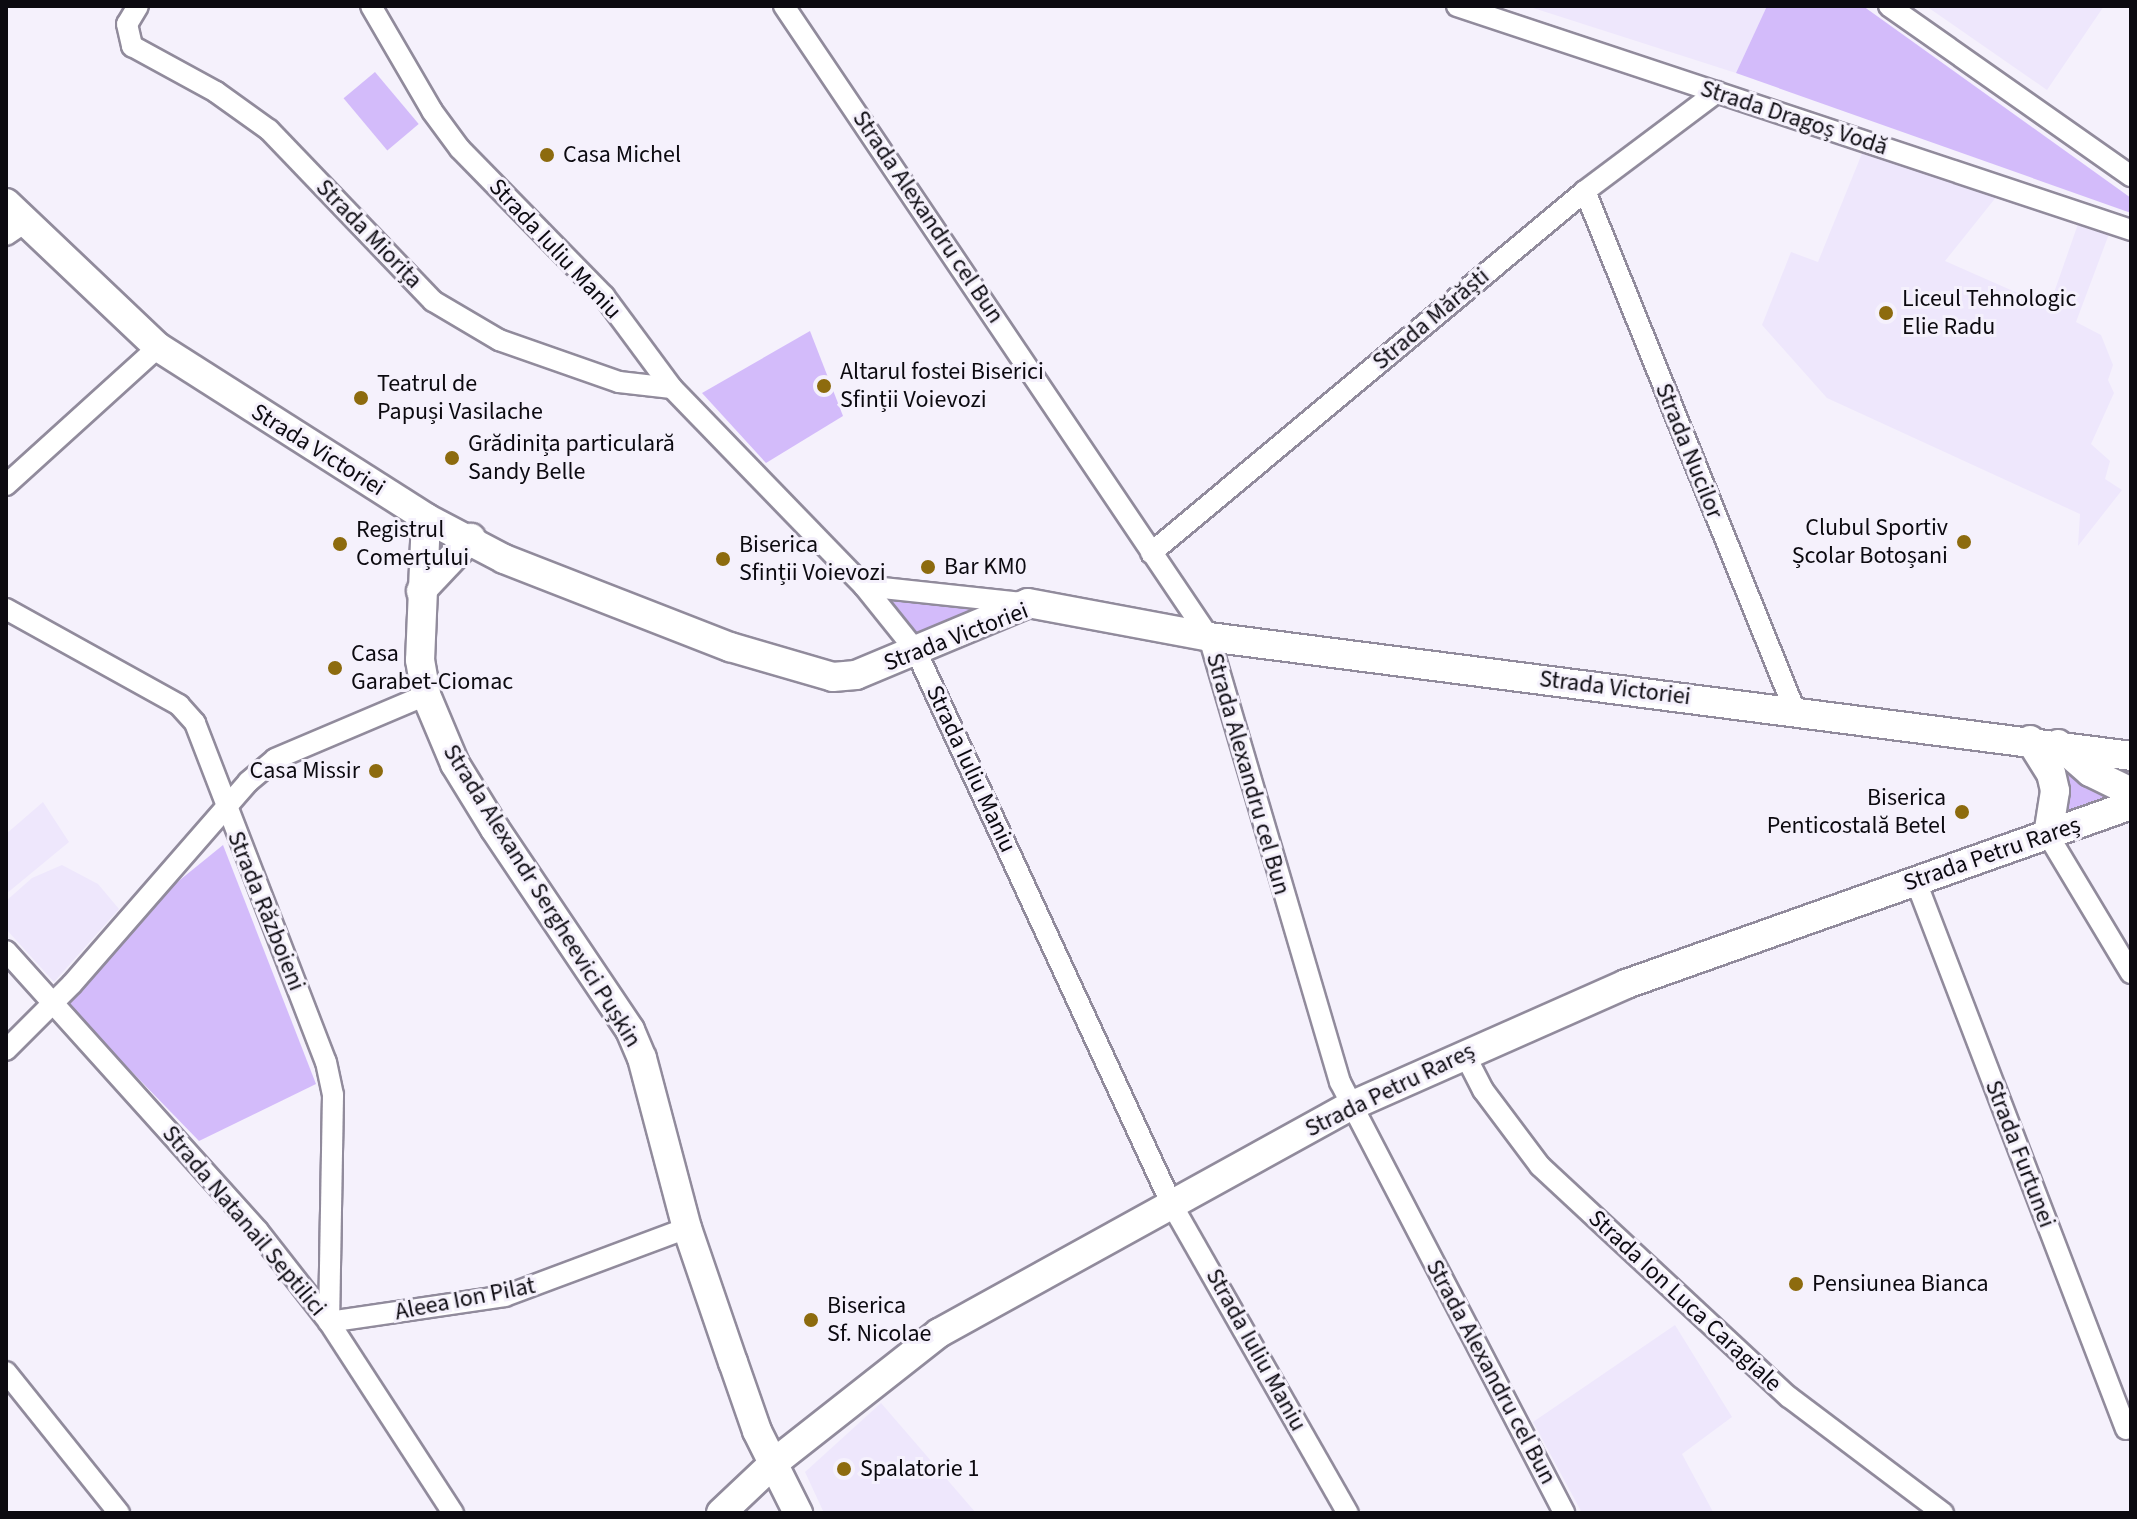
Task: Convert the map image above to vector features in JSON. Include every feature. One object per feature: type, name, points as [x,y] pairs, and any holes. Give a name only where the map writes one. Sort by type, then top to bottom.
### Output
[{"type":"street","name":"Strada Miorița","points":[[138,6],[127,24],[132,46],[216,92],[269,130],[433,301],[499,340],[619,382],[672,388]]},
{"type":"street","name":"Strada Iuliu Maniu","points":[[371,6],[432,111],[460,149],[604,296],[672,388],[864,586],[916,651],[1172,1205],[1348,1513]]},
{"type":"street","name":"Strada Alexandru cel Bun","points":[[784,6],[1209,637],[1313,1003],[1351,1106],[1564,1513]]},
{"type":"street","name":"Strada Dragoș Vodă","points":[[1457,6],[2131,230]]},
{"type":"street","points":[[1889,6],[2131,176]]},
{"type":"street","name":"Strada Mărăști","points":[[1151,553],[1585,191],[1717,92]]},
{"type":"street","name":"Strada Nucilor","points":[[1585,191],[1795,711]]},
{"type":"street","name":"Strada Victoriei","points":[[12,220],[158,347],[426,518],[471,538],[504,559],[730,647],[833,677],[856,675],[1028,603],[1209,637],[2044,742],[2131,756]]},
{"type":"street","points":[[6,485],[158,347]]},
{"type":"street","name":"Strada Alexandr Sergheevici Pușkin","points":[[426,518],[420,660],[426,695],[455,764],[630,1030],[642,1058],[687,1228],[757,1431],[798,1513]]},
{"type":"street","points":[[421,591],[471,538]]},
{"type":"street","points":[[864,586],[1028,603]]},
{"type":"street","name":"Strada Războieni","points":[[6,609],[179,705],[195,723],[326,1062],[333,1095],[329,1322]]},
{"type":"street","points":[[6,1050],[275,759],[426,695]]},
{"type":"street","points":[[2044,742],[2090,772],[2131,792]]},
{"type":"street","points":[[2044,742],[2055,791],[2048,835],[2131,973]]},
{"type":"street","name":"Strada Petru Rareș","points":[[721,1513],[775,1462],[939,1333],[1351,1106],[1464,1053],[1626,984],[1915,879],[2131,805]]},
{"type":"street","name":"Strada Furtunei","points":[[1915,879],[2126,1429]]},
{"type":"street","name":"Strada Natanail Septilici","points":[[6,951],[258,1231],[329,1322],[453,1513]]},
{"type":"street","name":"Strada Ion Luca Caragiale","points":[[1464,1053],[1504,1120],[1551,1176],[1789,1397],[1943,1513]]},
{"type":"street","name":"Aleea Ion Pilat","points":[[329,1322],[505,1296],[581,1272],[687,1228]]},
{"type":"street","points":[[6,1372],[119,1513]]},
{"type":"shaded area","points":[[1527,6],[1767,6],[1736,73]]},
{"type":"shaded area","points":[[1767,6],[1863,6],[2131,198],[2131,213],[1736,73]]},
{"type":"shaded area","points":[[1926,6],[2104,6],[2047,90]]},
{"type":"shaded area","points":[[375,72],[419,124],[387,150],[344,98]]},
{"type":"shaded area","points":[[1863,151],[1997,196],[1945,261],[2049,307],[2078,224],[2109,234],[2076,322],[2101,335],[2113,365],[2108,380],[2114,393],[2091,444],[2110,461],[2105,479],[2122,490],[2078,546],[2080,514],[1827,398],[1762,325],[1791,252],[1818,262]]},
{"type":"shaded area","points":[[810,331],[843,416],[766,463],[702,393]]},
{"type":"shaded area","points":[[887,600],[979,609],[917,635]]},
{"type":"shaded area","points":[[2069,770],[2119,795],[2062,814],[2063,771]]},
{"type":"shaded area","points":[[43,802],[69,842],[6,894],[6,834]]},
{"type":"shaded area","points":[[223,845],[316,1084],[199,1141],[66,1004],[154,901]]},
{"type":"shaded area","points":[[62,865],[98,884],[119,909],[54,982],[6,929],[6,901],[32,878]]},
{"type":"shaded area","points":[[1675,1325],[1732,1417],[1682,1454],[1713,1512],[1582,1513],[1533,1422]]},
{"type":"shaded area","points":[[881,1403],[976,1513],[824,1513],[805,1472]]},
{"type":"place","name":"Casa Michel","points":[[547,155]]},
{"type":"place","name":"Liceul Tehnologic Elie Radu","points":[[1886,313]]},
{"type":"place","name":"Altarul fostei Biserici Sfinții Voievozi","points":[[824,386]]},
{"type":"place","name":"Teatrul de Papuși Vasilache","points":[[361,398]]},
{"type":"place","name":"Grădinița particulară Sandy Belle","points":[[452,458]]},
{"type":"place","name":"Clubul Sportiv Școlar Botoșani","points":[[1964,542]]},
{"type":"place","name":"Registrul Comerțului","points":[[340,544]]},
{"type":"place","name":"Biserica Sfinții Voievozi","points":[[723,559]]},
{"type":"place","name":"Bar KM0","points":[[928,567]]},
{"type":"place","name":"Casa Garabet-Ciomac","points":[[335,668]]},
{"type":"place","name":"Casa Missir","points":[[376,771]]},
{"type":"place","name":"Biserica Penticostală Betel","points":[[1962,812]]},
{"type":"place","name":"Pensiunea Bianca","points":[[1796,1284]]},
{"type":"place","name":"Biserica Sf. Nicolae","points":[[811,1320]]},
{"type":"place","name":"Spalatorie 1","points":[[844,1469]]}]
